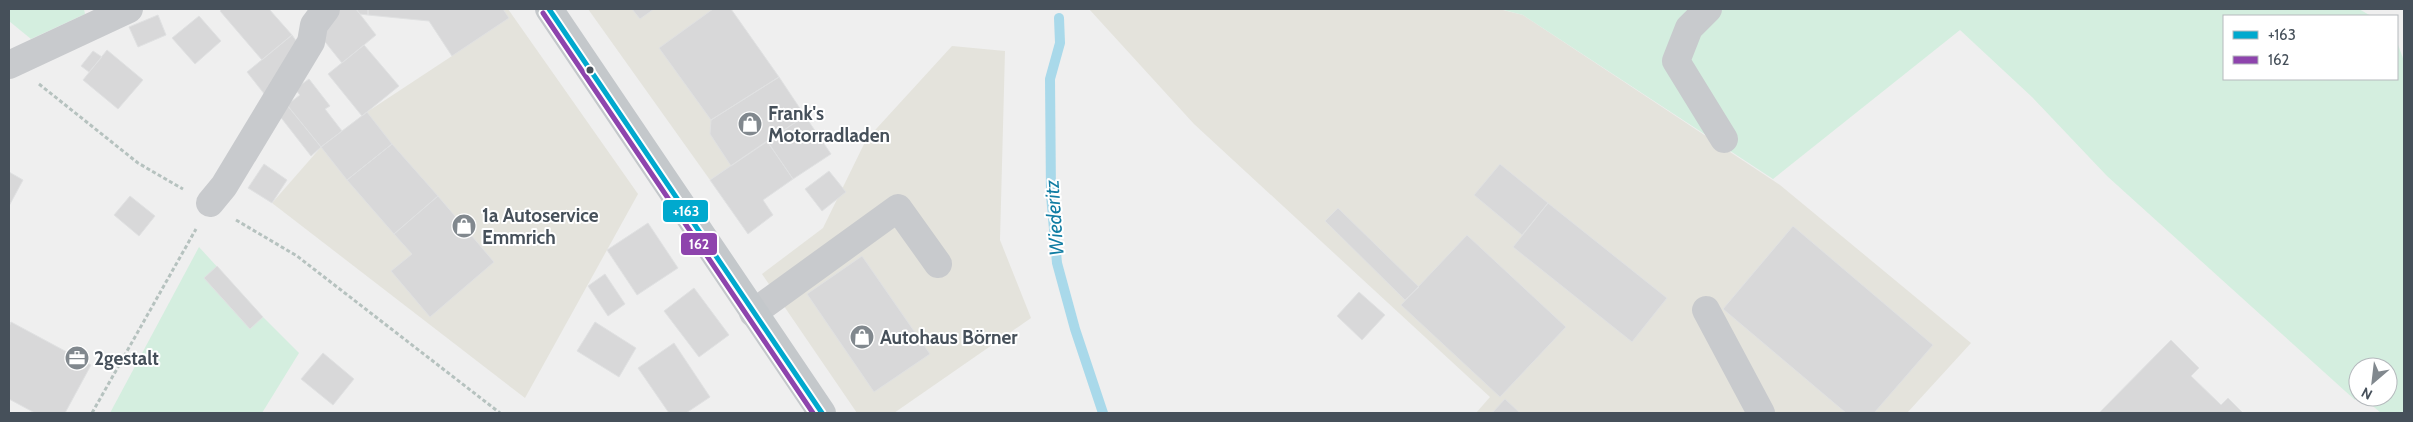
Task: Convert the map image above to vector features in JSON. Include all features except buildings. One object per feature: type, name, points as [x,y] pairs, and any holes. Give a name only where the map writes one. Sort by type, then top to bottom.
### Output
[{"type":"main road","points":[[550,9],[822,413]]},
{"type":"street","points":[[9,65],[129,9]]},
{"type":"street","points":[[208,203],[224,186],[311,42],[314,26],[326,9]]},
{"type":"street","points":[[1708,9],[1689,28],[1676,61],[1724,139]]},
{"type":"street","points":[[754,313],[898,208],[938,264]]},
{"type":"street","points":[[1706,310],[1761,413]]},
{"type":"path","points":[[33,79],[138,163],[297,256],[500,413]]},
{"type":"path","points":[[92,413],[177,260]]},
{"type":"shaded area","points":[[356,9],[508,9],[638,194],[525,398],[272,203],[321,147],[367,112],[452,56],[429,21],[360,14]]},
{"type":"shaded area","points":[[588,9],[731,9],[805,116],[710,180]]},
{"type":"shaded area","points":[[1089,9],[1499,9],[1523,15],[1780,185],[1971,343],[1907,413],[1476,413],[1490,397],[1194,124]]},
{"type":"shaded area","points":[[952,46],[1005,51],[1000,240],[1031,318],[894,413],[857,413],[762,274],[823,228],[866,140]]},
{"type":"green space","points":[[9,9],[84,9],[85,14],[31,39],[9,21]]},
{"type":"green space","points":[[1500,9],[2359,9],[2369,15],[2223,15],[2223,80],[2398,80],[2398,45],[2404,61],[2404,413],[2381,413],[2374,407],[2398,407],[2398,357],[2348,357],[2348,394],[2107,176],[2032,97],[1960,30],[1773,179],[1523,15]]},
{"type":"green space","points":[[199,247],[299,353],[262,413],[110,413]]},
{"type":"waterway","name":"Wiederitz","points":[[1059,18],[1060,43],[1050,79],[1051,195],[1057,263],[1075,329],[1103,413]]},
{"type":"transit line","name":"+163","points":[[549,9],[822,413]]},
{"type":"transit line","name":"162","points":[[543,13],[813,413]]},
{"type":"place","name":"Frank's Motorradladen","points":[[750,124]]},
{"type":"place","name":"1a Autoservice Emmrich","points":[[464,226]]},
{"type":"place","name":"Autohaus Börner","points":[[862,337]]},
{"type":"place","name":"2gestalt","points":[[77,358]]}]
